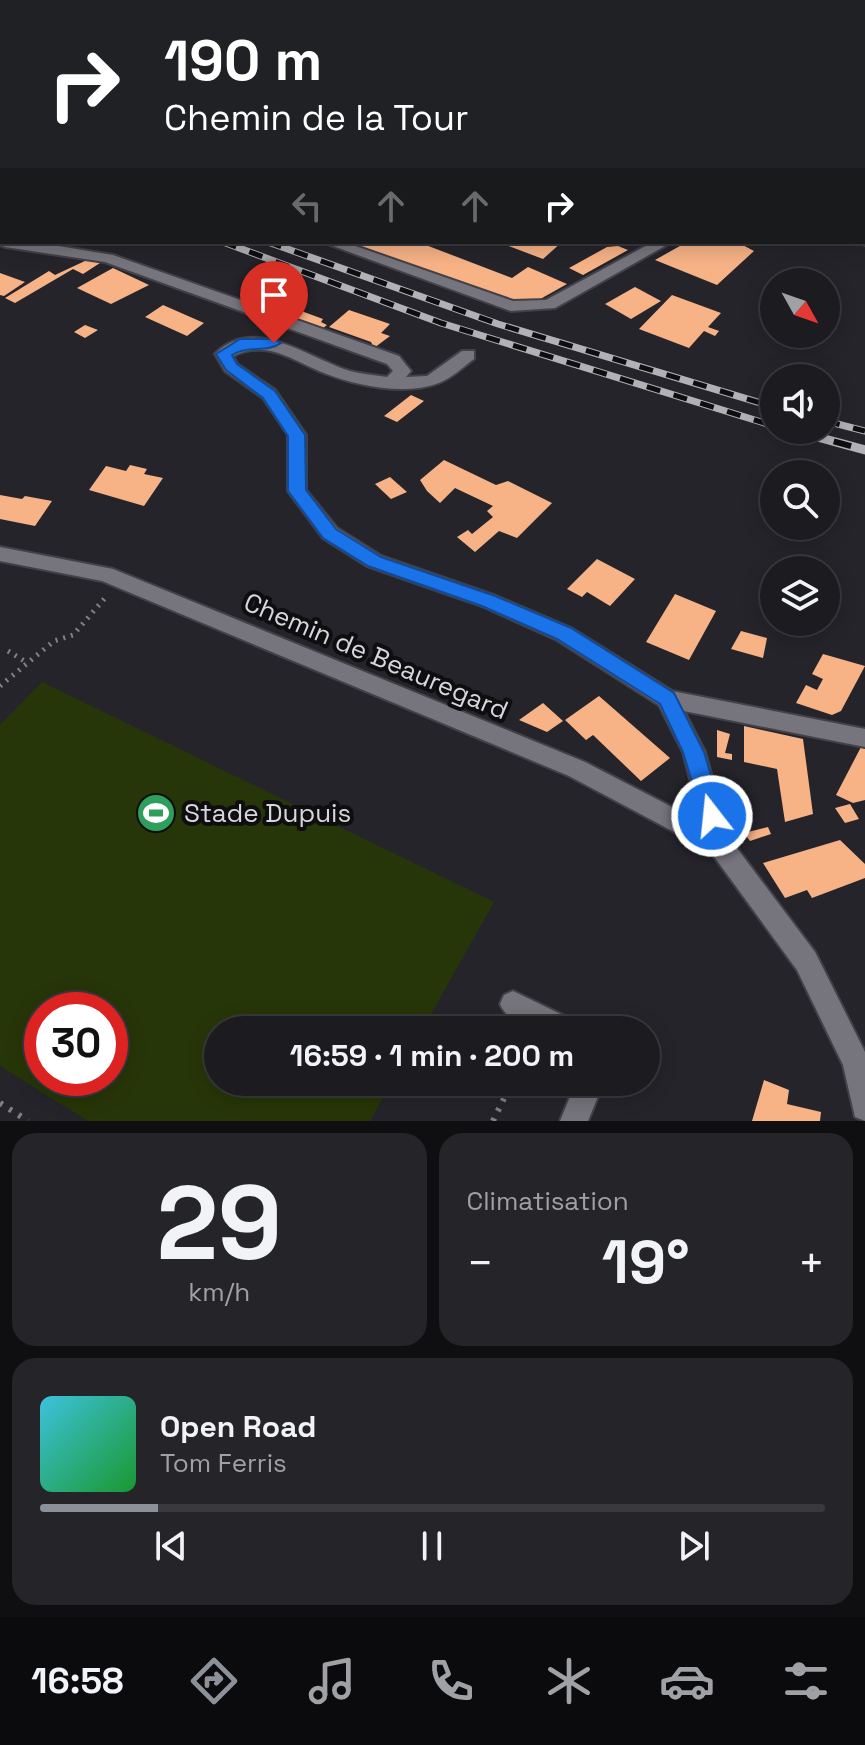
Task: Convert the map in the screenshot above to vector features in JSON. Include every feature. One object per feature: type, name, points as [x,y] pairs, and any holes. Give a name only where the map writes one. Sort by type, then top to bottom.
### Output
[{"type":"street","points":[[15,244],[108,258],[363,349],[393,360],[402,371],[392,382]]},
{"type":"street","points":[[336,244],[511,306],[549,305],[660,244]]},
{"type":"street","points":[[468,355],[433,380],[392,382],[346,376],[274,343],[240,344],[223,354],[231,367],[269,394],[297,435],[297,491],[330,533],[374,561],[489,601],[564,634],[667,699],[865,738]]},
{"type":"street","name":"Chemin de Beauregard","points":[[0,554],[120,580],[577,769],[719,843]]},
{"type":"street","points":[[667,699],[694,752],[719,843],[806,961],[856,1063],[865,1107]]},
{"type":"street","points":[[513,1004],[537,1016]]},
{"type":"street","points":[[574,1121],[584,1096]]},
{"type":"path","points":[[0,686],[54,641],[73,635],[120,580]]},
{"type":"path","points":[[8,651],[26,662]]},
{"type":"path","points":[[493,1121],[505,1096]]},
{"type":"path","points":[[0,1103],[28,1121]]},
{"type":"green space","name":"Stade Dupuis","points":[[42,682],[494,902],[430,1016],[204,1016],[204,1096],[384,1096],[370,1121],[88,1121],[48,1096],[128,1096],[128,992],[24,992],[24,1081],[0,1066],[0,725]]},
{"type":"building","points":[[347,244],[423,244],[512,278],[528,267],[567,284],[535,302],[511,301]]},
{"type":"building","points":[[507,244],[560,244],[543,259]]},
{"type":"building","points":[[683,244],[741,244],[754,251],[717,285],[655,260]]},
{"type":"building","points":[[618,246],[628,250],[583,275],[569,268],[607,247]]},
{"type":"building","points":[[87,260],[100,263],[83,274],[73,269],[15,303],[5,298],[49,271],[55,275]]},
{"type":"building","points":[[113,268],[149,285],[111,304],[77,288]]},
{"type":"building","points":[[0,273],[25,282],[4,296],[0,295]]},
{"type":"building","points":[[635,287],[661,301],[631,319],[605,304]]},
{"type":"building","points":[[672,295],[721,313],[708,327],[719,331],[715,336],[704,331],[689,348],[639,329]]},
{"type":"building","points":[[163,305],[204,323],[187,336],[145,317]]},
{"type":"building","points":[[285,305],[323,319],[321,322],[327,325],[322,329],[277,312]]},
{"type":"building","points":[[349,310],[390,324],[381,333],[390,336],[374,348],[371,342],[329,327]]},
{"type":"building","points":[[85,325],[98,330],[85,338],[74,332]]},
{"type":"building","points":[[411,395],[424,401],[397,422],[384,416]]},
{"type":"building","points":[[444,460],[496,485],[508,481],[552,503],[517,538],[499,531],[475,552],[457,537],[468,530],[472,534],[493,517],[487,511],[493,506],[455,488],[440,503],[427,491],[420,480]]},
{"type":"building","points":[[130,465],[147,469],[144,474],[163,478],[144,506],[89,490],[106,466],[126,471]]},
{"type":"building","points":[[390,477],[407,492],[391,499],[375,484]]},
{"type":"building","points":[[0,495],[52,501],[35,526],[0,519]]},
{"type":"building","points":[[597,559],[635,579],[610,606],[587,592],[582,597],[567,589]]},
{"type":"building","points":[[675,594],[716,611],[689,660],[646,642]]},
{"type":"building","points":[[741,631],[767,638],[763,658],[731,649]]},
{"type":"building","points":[[823,654],[865,666],[841,711],[832,715],[796,703],[806,685],[817,690],[823,679],[812,674]]},
{"type":"building","points":[[599,696],[670,758],[641,781],[593,735],[586,740],[565,720]]},
{"type":"building","points":[[543,703],[563,721],[547,732],[519,720]]},
{"type":"building","points":[[744,726],[803,739],[813,814],[785,822],[777,769],[744,762]]},
{"type":"building","points":[[717,730],[730,734],[725,753],[732,754],[732,760],[717,757]]},
{"type":"building","points":[[861,747],[865,748],[865,800],[853,803],[836,795]]},
{"type":"building","points":[[850,804],[859,819],[845,823],[835,808]]},
{"type":"building","points":[[768,827],[771,834],[750,841],[744,833]]},
{"type":"building","points":[[840,840],[865,864],[865,878],[812,898],[807,890],[785,898],[763,863]]},
{"type":"building","points":[[764,1080],[789,1090],[787,1104],[821,1112],[820,1121],[752,1121]]},
{"type":"railway","points":[[228,244],[441,323],[760,422]]},
{"type":"railway","points":[[274,244],[498,324],[760,403]]},
{"type":"railway","points":[[840,425],[865,431]]},
{"type":"railway","points":[[840,443],[865,450]]},
{"type":"place","name":"Stade Dupuis","points":[[156,813]]},
{"type":"route","points":[[274,343],[240,344],[223,354],[231,367],[269,394],[297,435],[297,491],[330,533],[374,561],[489,601],[564,634],[667,699],[694,752],[712,816]]}]
